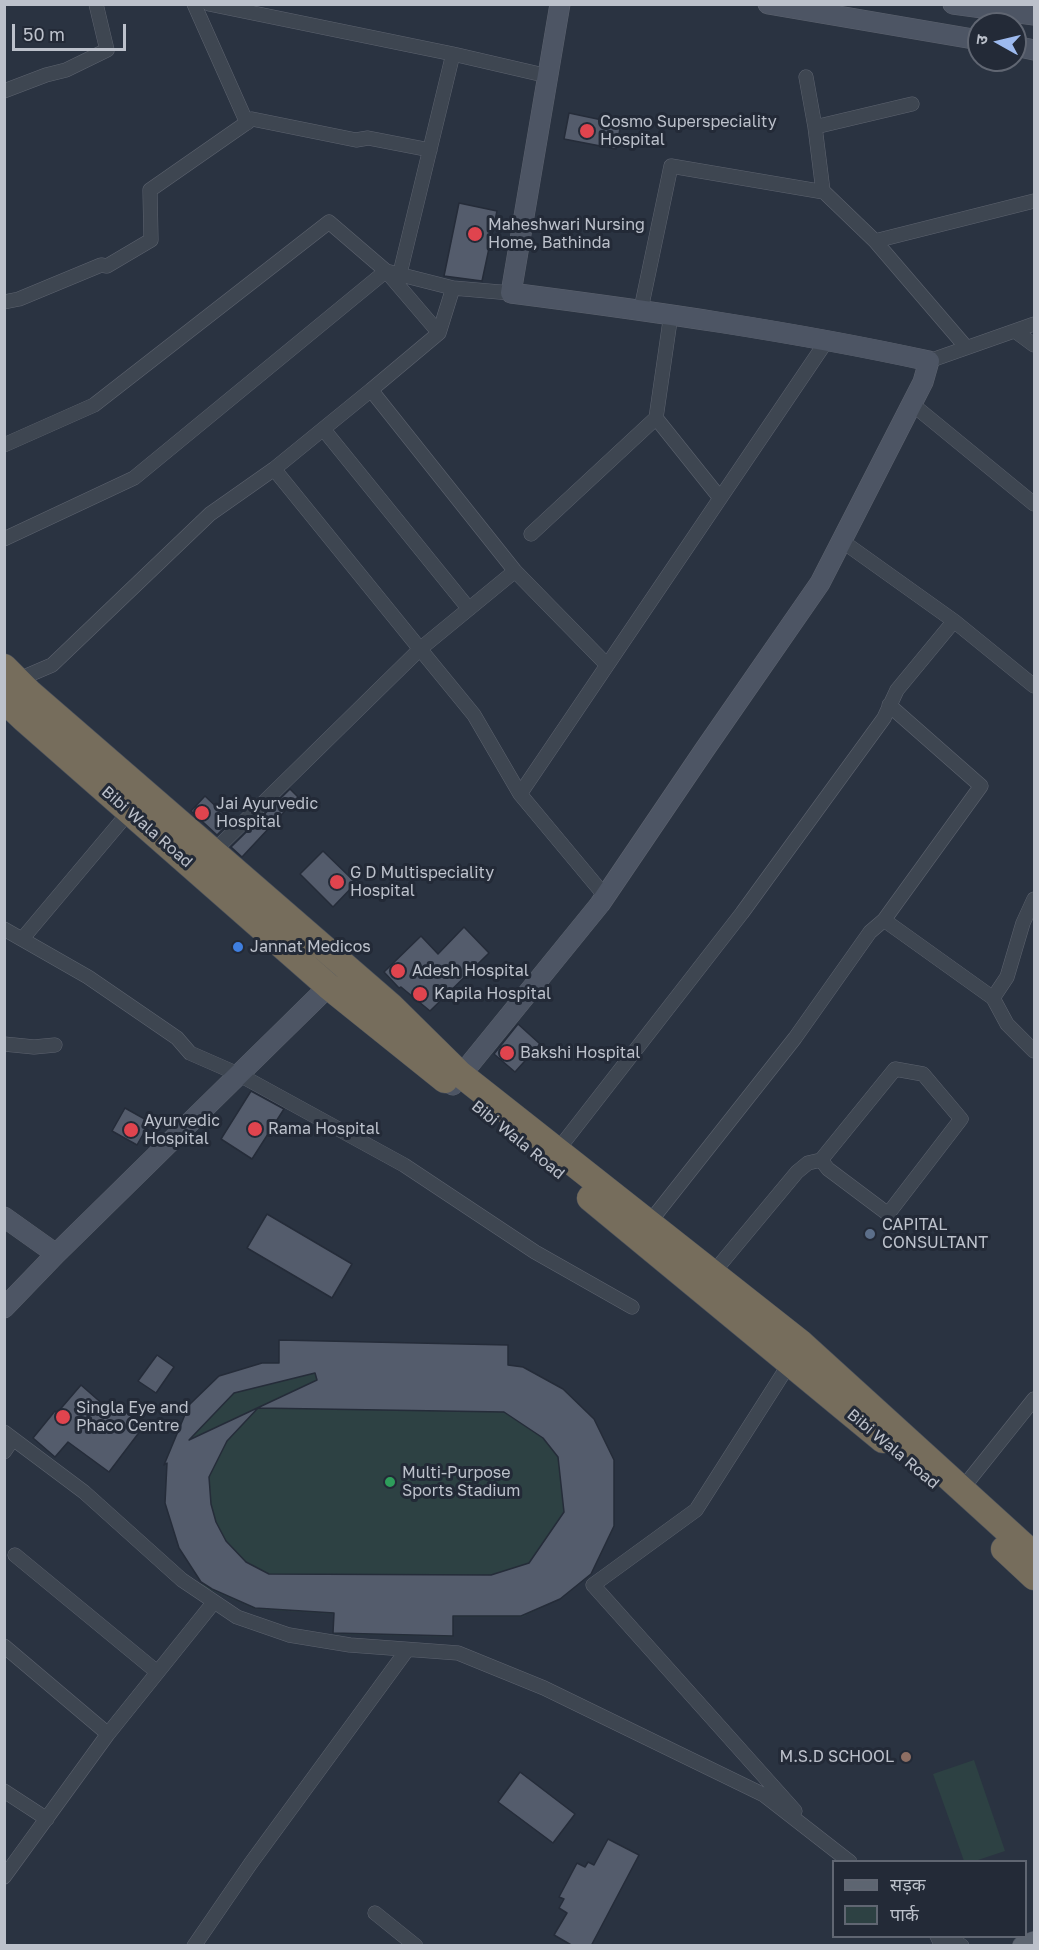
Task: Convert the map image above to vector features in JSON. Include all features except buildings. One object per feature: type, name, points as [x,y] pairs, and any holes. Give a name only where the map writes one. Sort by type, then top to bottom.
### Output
[{"type":"highway","name":"Bibi Wala Road","points":[[9,682],[24,719],[328,986],[456,1080],[795,1353],[1035,1577]]},
{"type":"highway","points":[[9,682],[214,851],[391,1006],[456,1080],[557,1151],[712,1273],[795,1353],[962,1489],[1035,1555]]},
{"type":"main road","points":[[1023,1946],[1035,1942]]},
{"type":"street","points":[[6,86],[66,70],[107,50],[96,4]]},
{"type":"street","points":[[194,4],[247,123]]},
{"type":"street","points":[[209,4],[548,76]]},
{"type":"street","points":[[511,293],[560,4]]},
{"type":"street","points":[[768,4],[967,38]]},
{"type":"street","points":[[964,5],[1035,15]]},
{"type":"street","points":[[4,539],[134,478],[393,272],[430,150],[453,54]]},
{"type":"street","points":[[806,77],[824,192]]},
{"type":"street","points":[[815,127],[912,104]]},
{"type":"street","points":[[4,302],[19,299],[100,266],[107,266],[151,240],[150,190],[252,119],[356,140],[368,138],[430,150]]},
{"type":"street","points":[[641,309],[671,166],[824,192],[875,242],[966,347]]},
{"type":"street","points":[[875,242],[1035,201]]},
{"type":"street","points":[[4,445],[94,405],[329,222],[393,272],[440,333]]},
{"type":"street","points":[[393,272],[453,288],[641,309],[828,339],[929,361],[1035,324]]},
{"type":"street","points":[[9,682],[52,665],[210,514],[324,430],[440,333],[453,288]]},
{"type":"street","points":[[531,534],[656,418],[671,314]]},
{"type":"street","points":[[1015,331],[1035,345]]},
{"type":"street","points":[[520,794],[828,339]]},
{"type":"street","points":[[456,1080],[606,896],[820,583],[923,382],[929,361]]},
{"type":"street","points":[[371,390],[515,571],[607,665]]},
{"type":"street","points":[[912,404],[1035,504]]},
{"type":"street","points":[[656,418],[720,498]]},
{"type":"street","points":[[324,430],[469,609]]},
{"type":"street","points":[[274,469],[474,715],[520,794],[606,896]]},
{"type":"street","points":[[842,541],[954,621],[1035,686]]},
{"type":"street","points":[[214,851],[420,649],[515,571]]},
{"type":"street","points":[[557,1151],[742,913],[884,718],[897,690],[954,621]]},
{"type":"street","points":[[649,1223],[795,1038],[870,932],[884,920],[981,786],[889,705]]},
{"type":"street","points":[[23,938],[129,812]]},
{"type":"street","points":[[993,998],[1007,977],[1023,923],[1035,899]]},
{"type":"street","points":[[884,920],[993,998],[1007,1024],[1035,1051]]},
{"type":"street","points":[[4,929],[88,977],[177,1038],[190,1053],[238,1074],[404,1165],[535,1252],[632,1307]]},
{"type":"street","points":[[4,1308],[347,968]]},
{"type":"street","points":[[4,1044],[34,1047],[55,1045]]},
{"type":"street","points":[[712,1273],[797,1172],[808,1163],[821,1160],[895,1069],[923,1074],[961,1119],[888,1214],[828,1169],[821,1160]]},
{"type":"street","points":[[4,1217],[56,1254]]},
{"type":"street","points":[[795,1353],[696,1510],[593,1585],[817,1836]]},
{"type":"street","points":[[962,1489],[1035,1399]]},
{"type":"street","points":[[4,1452],[9,1436],[84,1492],[182,1580],[237,1617],[289,1635],[350,1646],[458,1653],[544,1688],[764,1795],[847,1860]]},
{"type":"street","points":[[15,1555],[157,1672]]},
{"type":"street","points":[[4,1877],[108,1734],[214,1602]]},
{"type":"street","points":[[4,1646],[108,1734]]},
{"type":"street","points":[[195,1946],[251,1863],[407,1650]]},
{"type":"street","points":[[4,1791],[46,1819]]},
{"type":"street","points":[[375,1913],[416,1946]]},
{"type":"green space","name":"Multi-Purpose Sports Stadium","points":[[279,1340],[508,1345],[508,1365],[523,1367],[563,1389],[594,1419],[614,1460],[614,1527],[591,1574],[560,1599],[522,1617],[453,1617],[453,1637],[334,1634],[334,1614],[255,1609],[204,1587],[179,1549],[165,1503],[167,1456],[189,1405],[219,1376],[279,1363]]},
{"type":"green space","points":[[974,1760],[1005,1851],[978,1860],[964,1860],[933,1774]]},
{"type":"place","name":"Cosmo Superspeciality Hospital","points":[[587,131]]},
{"type":"place","name":"Maheshwari Nursing Home, Bathinda","points":[[475,234]]},
{"type":"place","name":"Jai Ayurvedic Hospital","points":[[202,813]]},
{"type":"place","name":"G D Multispeciality Hospital","points":[[337,882]]},
{"type":"place","name":"Jannat Medicos","points":[[238,947]]},
{"type":"place","name":"Adesh Hospital","points":[[398,971]]},
{"type":"place","name":"Kapila Hospital","points":[[420,994]]},
{"type":"place","name":"Bakshi Hospital","points":[[507,1053]]},
{"type":"place","name":"Rama Hospital","points":[[255,1129]]},
{"type":"place","name":"Ayurvedic Hospital","points":[[131,1130]]},
{"type":"place","name":"CAPITAL CONSULTANT","points":[[870,1234]]},
{"type":"place","name":"Singla Eye and Phaco Centre","points":[[63,1417]]},
{"type":"place","name":"Multi-Purpose Sports Stadium","points":[[390,1482]]},
{"type":"place","name":"M.S.D SCHOOL","points":[[906,1757]]}]
